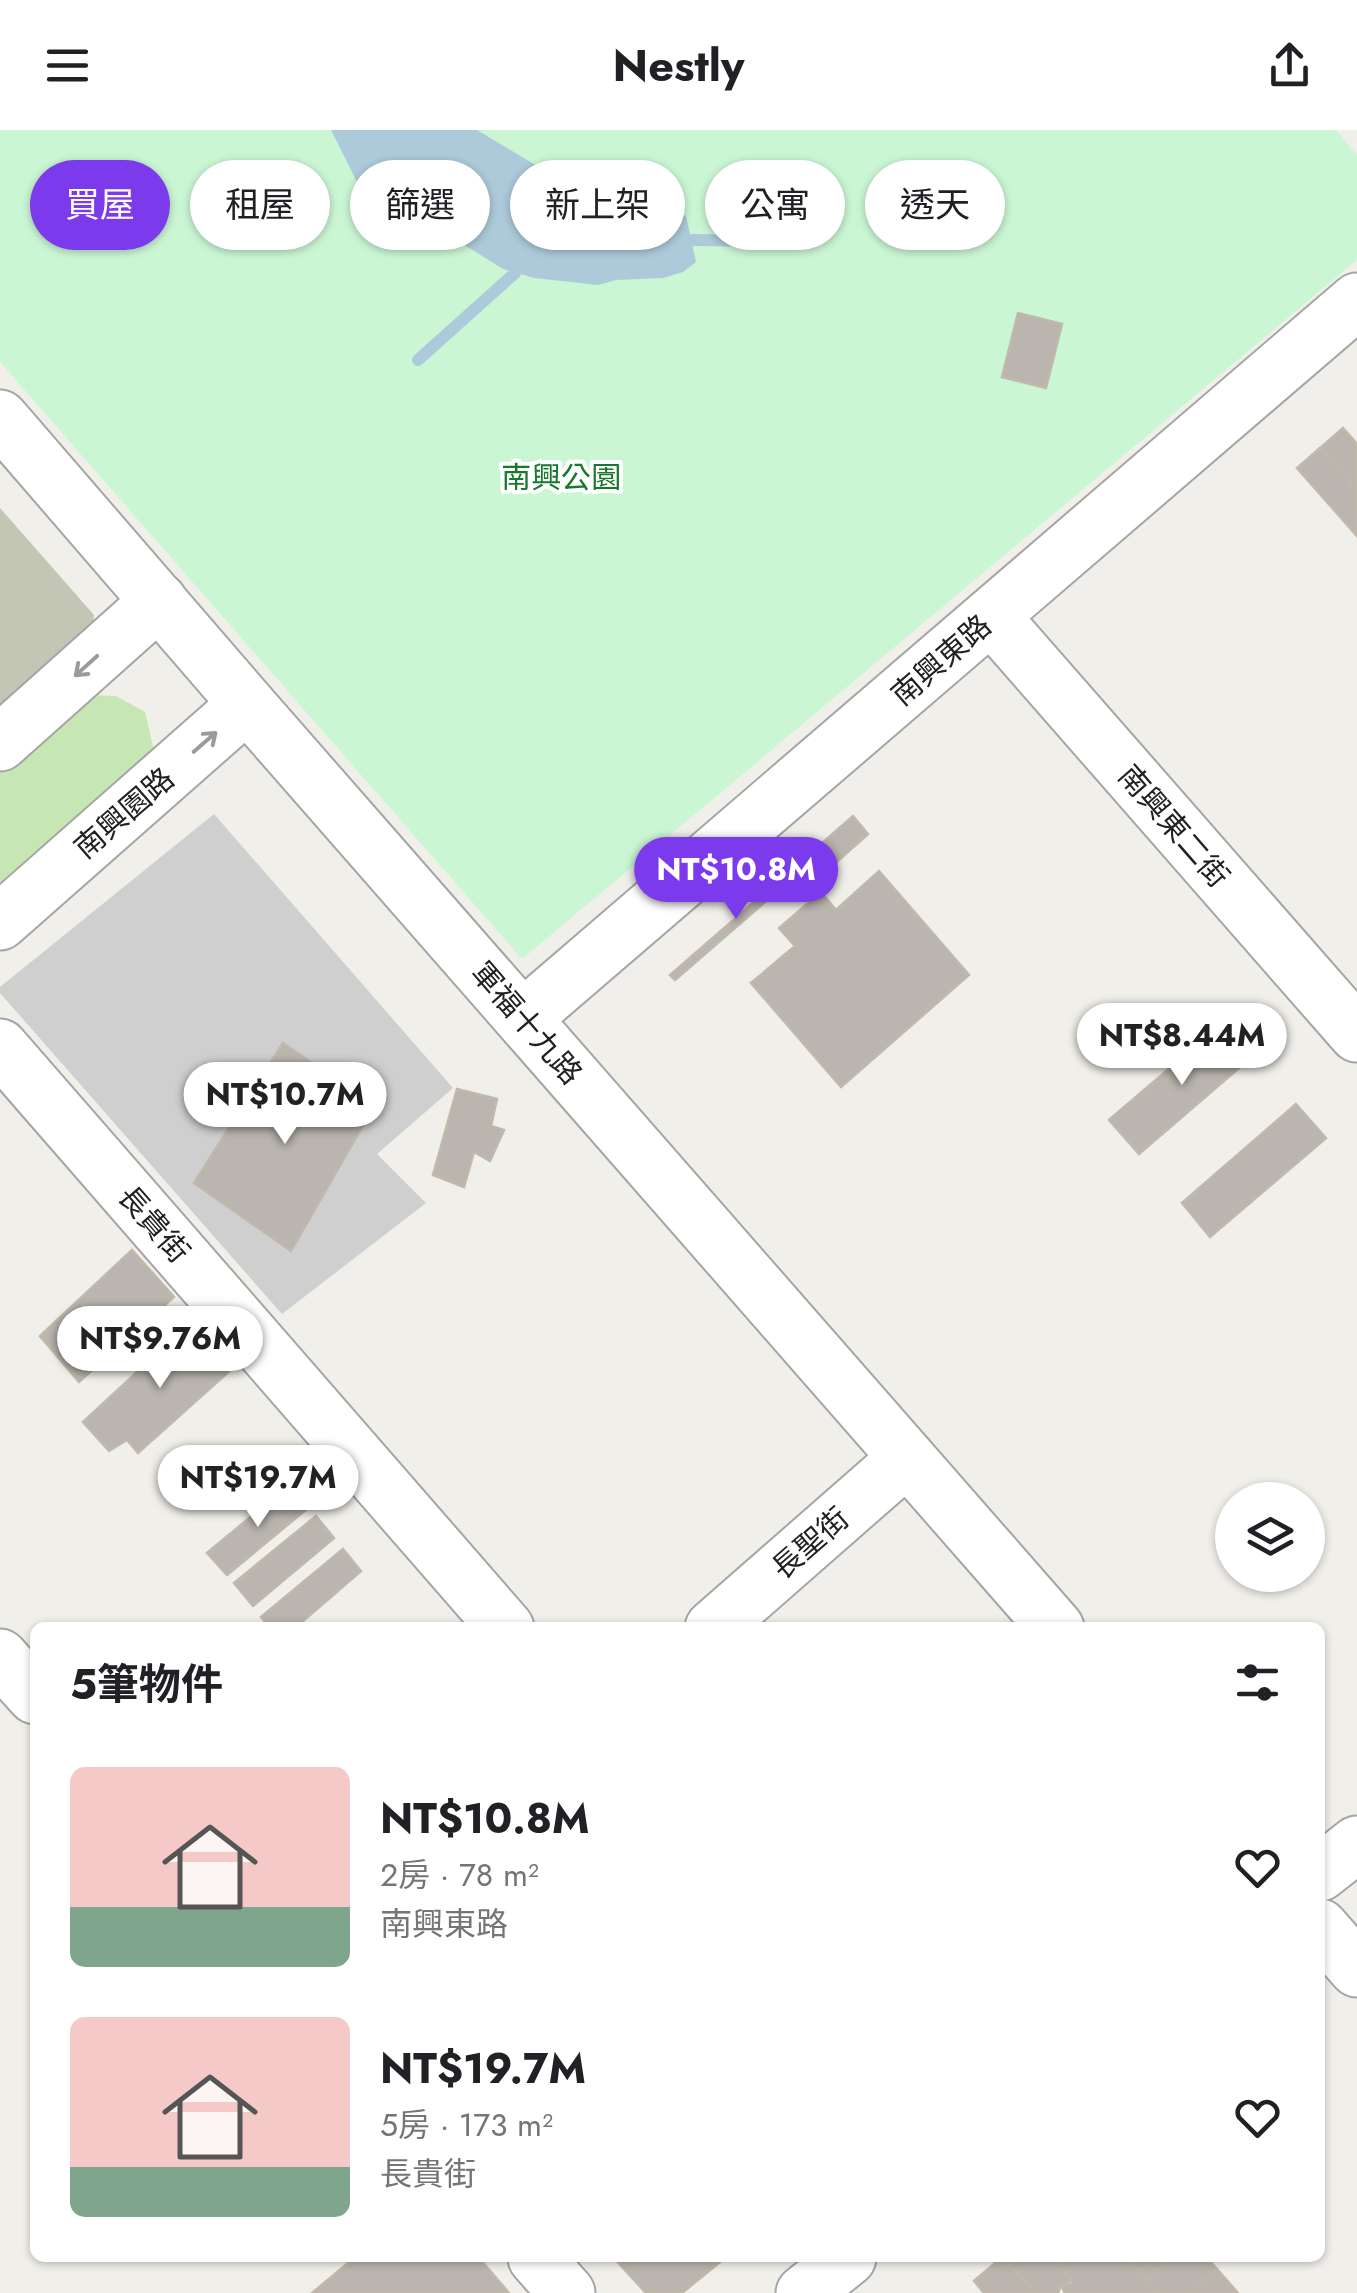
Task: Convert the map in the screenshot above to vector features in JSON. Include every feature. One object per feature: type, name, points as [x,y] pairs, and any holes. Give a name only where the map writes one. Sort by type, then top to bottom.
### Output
[{"type":"street","name":"南興東路","points":[[523,1018],[1357,301]]},
{"type":"street","name":"軍福十九路","points":[[0,418],[1051,1622]]},
{"type":"street","points":[[0,743],[159,601]]},
{"type":"street","name":"南興東二街","points":[[991,616],[1357,1034]]},
{"type":"street","name":"南興園路","points":[[0,922],[247,704]]},
{"type":"street","name":"長貴街","points":[[0,1047],[501,1622]]},
{"type":"street","name":"長聖街","points":[[720,1622],[907,1458]]},
{"type":"street","points":[[0,1657],[30,1690]]},
{"type":"street","points":[[1325,1869],[1357,1844]]},
{"type":"street","points":[[1325,1933],[1357,1969]]},
{"type":"street","points":[[540,2262],[568,2293]]},
{"type":"street","points":[[804,2293],[843,2262]]},
{"type":"shaded area","points":[[0,508],[94,615],[91,645],[0,724]]},
{"type":"shaded area","points":[[214,814],[453,1088],[377,1154],[426,1203],[282,1314],[0,993],[0,987]]},
{"type":"green space","name":"南興公園","points":[[0,130],[1336,130],[1357,155],[1357,260],[522,959],[0,362]]},
{"type":"green space","points":[[88,695],[116,696],[145,712],[154,751],[0,888],[0,773]]},
{"type":"water","points":[[331,130],[477,130],[527,160],[510,160],[510,250],[685,250],[685,216],[696,262],[683,272],[663,278],[616,280],[598,285],[534,278],[503,269],[472,250],[490,250],[490,160],[350,160],[350,168]]},
{"type":"building","points":[[1018,313],[1062,324],[1046,388],[1002,377]]},
{"type":"building","points":[[1343,428],[1357,444],[1357,490],[1320,448]]},
{"type":"building","points":[[1320,448],[1357,490],[1357,536],[1297,468]]},
{"type":"building","points":[[853,816],[868,834],[814,882],[798,864]]},
{"type":"building","points":[[798,864],[803,869],[675,980],[670,975]]},
{"type":"building","points":[[879,871],[969,975],[841,1087],[751,983],[795,946],[779,928],[821,892],[836,910]]},
{"type":"building","points":[[1225,1021],[1254,1055],[1139,1154],[1109,1120]]},
{"type":"building","points":[[283,1043],[374,1106],[291,1251],[194,1183]]},
{"type":"building","points":[[457,1089],[497,1099],[491,1126],[504,1130],[490,1161],[474,1152],[464,1187],[433,1175]]},
{"type":"building","points":[[1296,1104],[1326,1138],[1210,1237],[1182,1203]]},
{"type":"building","points":[[132,1250],[174,1297],[79,1382],[40,1336]]},
{"type":"building","points":[[192,1321],[233,1368],[138,1453],[127,1440],[109,1451],[83,1422]]},
{"type":"building","points":[[289,1485],[308,1508],[227,1575],[207,1553]]},
{"type":"building","points":[[316,1516],[334,1538],[253,1606],[234,1583]]},
{"type":"building","points":[[343,1549],[361,1571],[302,1622],[265,1622],[261,1617]]},
{"type":"building","points":[[349,2262],[482,2262],[509,2293],[312,2293]]},
{"type":"building","points":[[618,2262],[720,2262],[682,2293],[646,2293]]},
{"type":"building","points":[[996,2262],[1008,2262],[1035,2293],[984,2293],[974,2281]]},
{"type":"building","points":[[1008,2262],[1057,2262],[1073,2280],[1061,2285],[1058,2293],[1035,2293]]},
{"type":"building","points":[[1057,2262],[1131,2262],[1158,2293],[1065,2293],[1061,2285],[1072,2284],[1073,2280]]},
{"type":"building","points":[[1131,2262],[1168,2262],[1147,2280]]},
{"type":"building","points":[[1168,2262],[1211,2262],[1217,2269],[1190,2293],[1158,2293],[1147,2280]]},
{"type":"building","points":[[1217,2269],[1238,2293],[1190,2293]]},
{"type":"waterway","points":[[692,240],[705,240]]},
{"type":"waterway","points":[[418,360],[515,273]]}]
